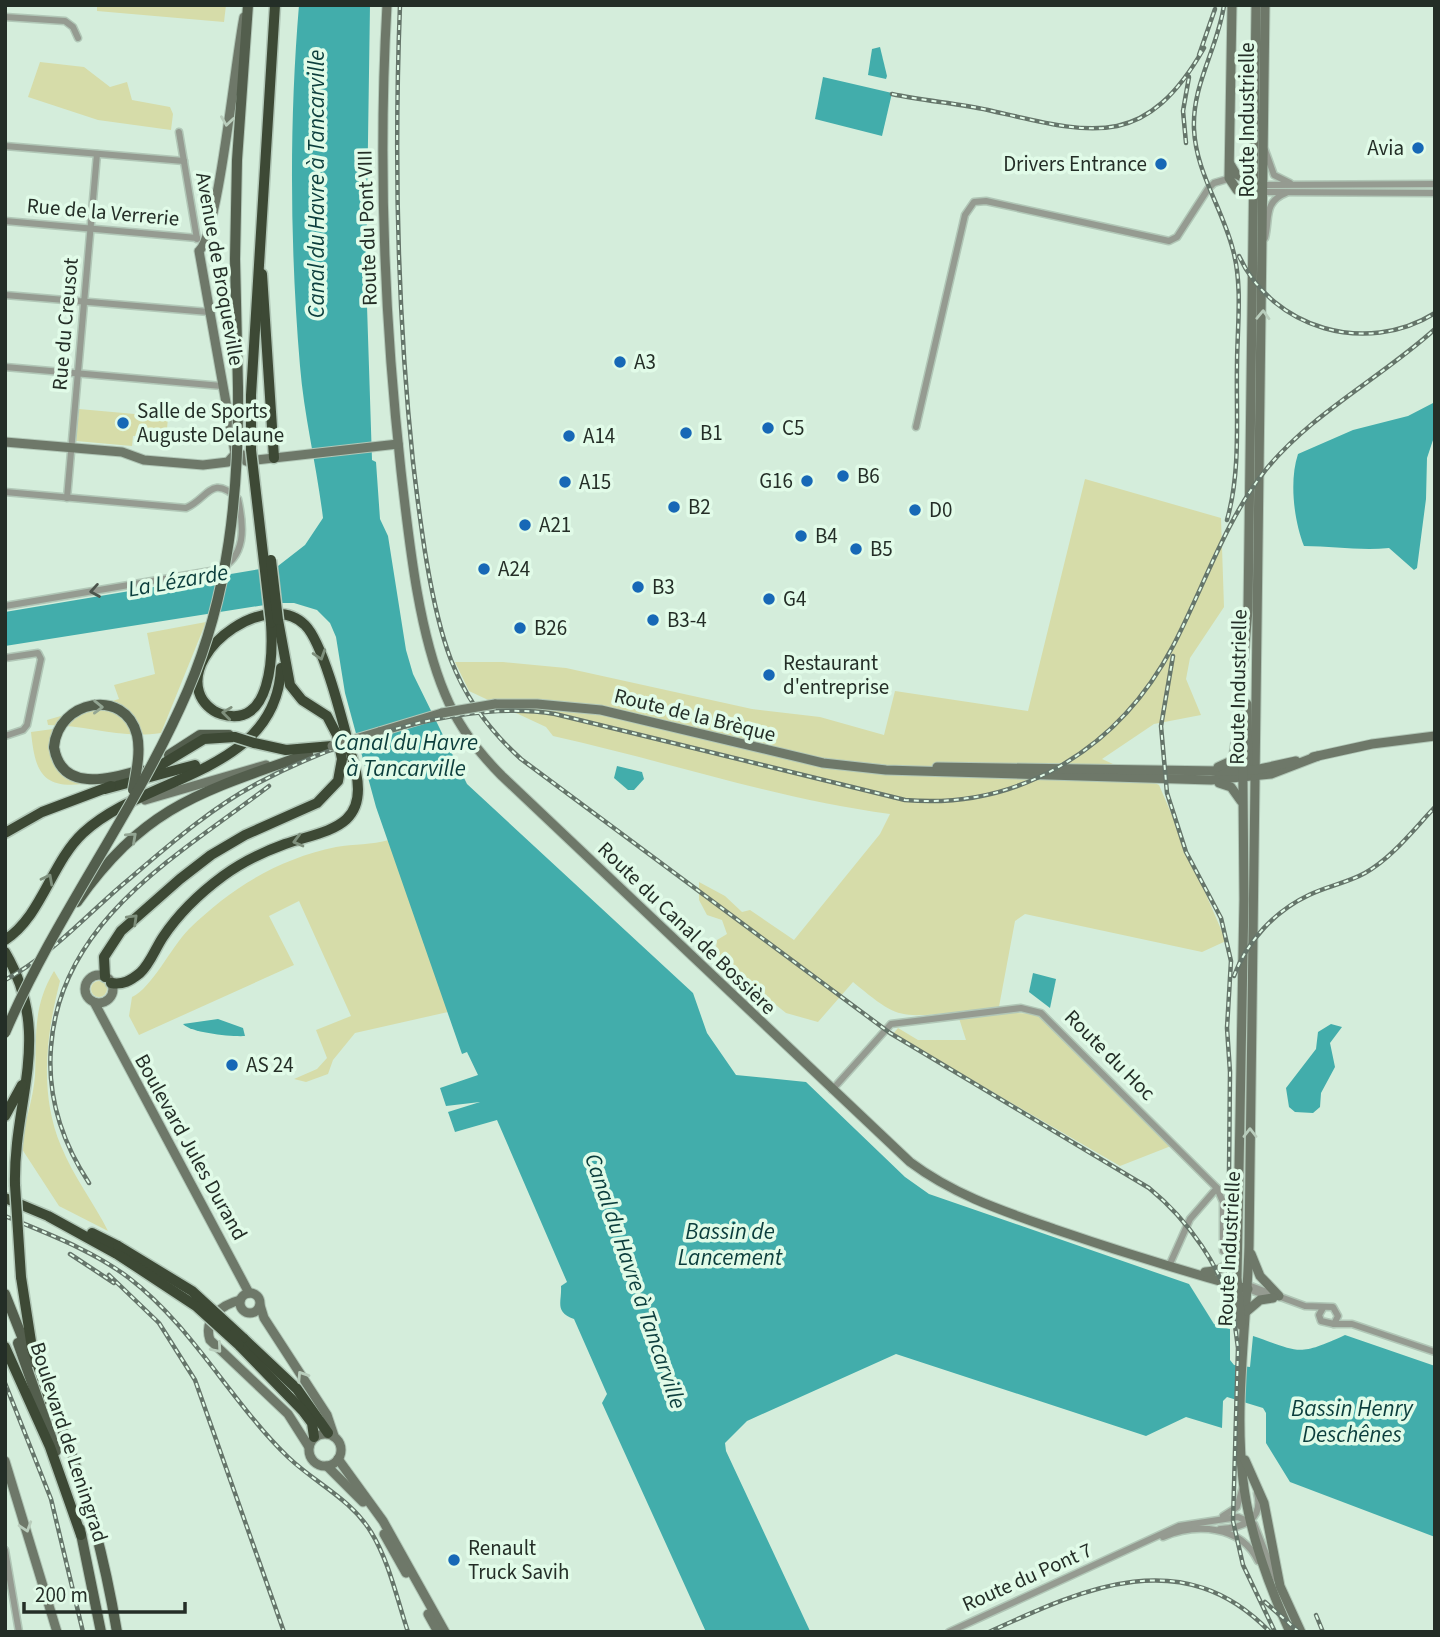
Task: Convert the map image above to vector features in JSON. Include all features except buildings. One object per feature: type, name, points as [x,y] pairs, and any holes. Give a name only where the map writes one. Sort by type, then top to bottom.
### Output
[{"type":"highway","points":[[252,453],[278,5]]},
{"type":"highway","points":[[8,938],[70,846],[93,824],[113,811],[222,759],[257,732],[272,707],[281,678],[252,453],[251,395],[269,72],[278,5]]},
{"type":"highway","points":[[262,274],[274,458]]},
{"type":"highway","points":[[268,614],[285,614],[300,620],[315,640],[356,772],[359,788],[354,808],[346,820],[332,831],[276,847],[225,874],[180,915],[139,974],[123,984],[108,980],[103,963],[110,946],[121,931],[161,895],[211,855],[254,830],[322,800],[338,781],[342,759],[337,735],[327,716],[299,697],[290,685],[274,622],[272,668],[264,692],[254,707],[240,714],[225,715],[214,711],[201,697],[197,679],[200,667],[230,631],[268,614]]},
{"type":"highway","points":[[105,789],[214,758],[253,730],[267,708],[276,677],[274,622]]},
{"type":"highway","points":[[5,833],[42,812],[153,771],[204,739],[232,736],[286,750],[332,746]]},
{"type":"highway","points":[[5,952],[20,984],[27,1011],[30,1061],[10,1188],[32,1348],[52,1407]]},
{"type":"highway","points":[[5,1116],[18,1097],[30,1061]]},
{"type":"highway","points":[[10,1188],[117,1250],[195,1306],[296,1389],[331,1435]]},
{"type":"highway","points":[[5,1198],[117,1250]]},
{"type":"highway","points":[[241,1342],[303,1410],[312,1423],[312,1442]]},
{"type":"highway","points":[[5,1347],[50,1447],[81,1535]]},
{"type":"main road","points":[[199,251],[208,236],[247,5]]},
{"type":"main road","points":[[5,1033],[58,928],[132,797],[188,690],[220,590],[231,535],[238,388],[238,127],[247,5]]},
{"type":"main road","name":"Route du Pont VIII","points":[[387,5],[382,88],[382,211],[398,447]]},
{"type":"main road","points":[[1232,5],[1229,178],[1248,202],[1254,231]]},
{"type":"main road","name":"Route Industrielle","points":[[1244,660],[1248,610],[1257,187],[1256,5]]},
{"type":"main road","name":"Route Industrielle","points":[[1265,5],[1265,149],[1257,187],[1265,238],[1256,689],[1248,774],[1241,802],[1244,899],[1238,1148],[1243,1285],[1241,1460],[1250,1521],[1290,1632]]},
{"type":"main road","points":[[1230,159],[1236,174],[1257,187]]},
{"type":"main road","points":[[1237,190],[1257,187]]},
{"type":"main road","name":"Avenue de Broqueville","points":[[199,251],[236,453]]},
{"type":"main road","points":[[5,442],[130,453],[144,460],[203,465],[228,461],[236,453],[274,458],[371,447],[398,447]]},
{"type":"main road","name":"Route du Canal de Bossière","points":[[398,447],[407,530],[431,651],[444,692],[465,733],[502,776],[910,1162],[948,1188],[996,1209],[1154,1261],[1243,1285]]},
{"type":"main road","points":[[228,461],[229,467],[236,471],[244,468],[252,453]]},
{"type":"main road","points":[[1181,770],[1222,767],[1233,760],[1237,695],[1244,660]]},
{"type":"main road","points":[[1244,660],[1249,873],[1252,876]]},
{"type":"main road","points":[[1256,689],[1260,752],[1267,761],[1288,762]]},
{"type":"main road","points":[[132,797],[138,750],[136,735],[120,711],[96,704],[71,713],[57,730],[54,747],[58,763],[69,775],[93,780],[152,767],[200,735],[232,736]]},
{"type":"main road","name":"Route de la Brèque","points":[[113,811],[463,708],[495,704],[537,704],[601,710],[840,765],[886,770],[1211,780],[1248,774]]},
{"type":"main road","points":[[1248,774],[1288,762],[1372,744],[1435,736]]},
{"type":"main road","points":[[58,928],[106,863],[135,834],[164,812],[210,789],[308,754]]},
{"type":"main road","points":[[1253,848],[1258,823],[1258,783],[1271,774],[1318,757]]},
{"type":"main road","points":[[840,765],[1181,770],[1271,774]]},
{"type":"main road","name":"Route Industrielle","points":[[1243,1285],[1249,1245],[1253,848],[1248,774]]},
{"type":"main road","points":[[1211,780],[1231,787],[1241,802]]},
{"type":"main road","points":[[104,1017],[106,1001],[111,994],[108,980],[92,977],[86,984],[85,993],[94,1002],[106,1001]]},
{"type":"main road","name":"Boulevard Jules Durand","points":[[94,1002],[104,1017],[118,1052],[241,1272],[249,1293]]},
{"type":"main road","points":[[1205,1272],[1223,1269],[1232,1259],[1235,1099],[1241,1047]]},
{"type":"main road","points":[[1171,1266],[1229,1289],[1243,1311],[1259,1300],[1276,1297],[1255,1268],[1249,1245]]},
{"type":"main road","name":"Route du Canal de Bossière","points":[[1171,1266],[1205,1272],[1243,1285]]},
{"type":"main road","points":[[438,1632],[378,1523],[361,1500],[327,1466],[313,1461],[312,1442],[288,1414],[210,1340],[208,1327],[213,1317],[226,1304],[240,1300],[249,1293],[258,1297],[264,1318],[327,1415],[331,1435],[340,1444],[338,1459],[383,1521],[445,1632]]},
{"type":"main road","name":"Boulevard de Leningrad","points":[[5,1294],[52,1407],[97,1545],[117,1632]]},
{"type":"main road","points":[[240,1300],[240,1307],[247,1313],[254,1313],[260,1305]]},
{"type":"main road","name":"Boulevard de Leningrad","points":[[5,1306],[70,1491],[101,1632]]},
{"type":"main road","points":[[312,1442],[331,1435]]},
{"type":"main road","points":[[1241,1444],[1254,1483],[1265,1503],[1280,1586],[1301,1632]]},
{"type":"main road","points":[[327,1466],[338,1459]]},
{"type":"main road","points":[[5,1461],[57,1632]]},
{"type":"street","points":[[5,17],[65,21],[73,27],[78,38]]},
{"type":"street","name":"Avenue de Broqueville","points":[[179,132],[199,251]]},
{"type":"street","points":[[5,146],[184,161]]},
{"type":"street","points":[[1265,149],[1274,175],[1293,189]]},
{"type":"street","name":"Rue du Creusot","points":[[67,498],[97,154]]},
{"type":"street","points":[[916,427],[965,215],[974,202],[986,201],[1169,241],[1177,237],[1214,183],[1229,178],[1257,187],[1435,193]]},
{"type":"street","points":[[1265,238],[1271,203],[1293,189],[1435,184]]},
{"type":"street","name":"Rue de la Verrerie","points":[[5,221],[197,238]]},
{"type":"street","points":[[5,295],[209,312]]},
{"type":"street","points":[[5,367],[222,386]]},
{"type":"street","points":[[5,492],[186,508],[210,489],[222,488],[238,499],[242,539],[231,565],[210,571],[5,606]]},
{"type":"street","points":[[5,658],[38,653],[40,664],[23,730],[5,736]]},
{"type":"street","name":"Route du Hoc","points":[[832,1090],[891,1024],[1030,1009],[1052,1020],[1217,1188]]},
{"type":"street","points":[[1171,1266],[1190,1219],[1217,1188],[1223,1202],[1223,1251]]},
{"type":"street","name":"Route du Canal de Bossière","points":[[1243,1285],[1304,1308],[1320,1319]]},
{"type":"street","name":"Route du Canal de Bossière","points":[[1276,1297],[1305,1306],[1323,1308]]},
{"type":"street","points":[[1352,1324],[1333,1307],[1323,1308],[1320,1319],[1326,1325],[1352,1324],[1435,1352]]},
{"type":"street","points":[[1334,1324],[1338,1312]]},
{"type":"street","points":[[1119,1555],[1174,1528],[1232,1512],[1239,1504],[1241,1460]]},
{"type":"street","points":[[1119,1555],[1180,1531],[1236,1528],[1250,1521],[1259,1504],[1254,1483]]},
{"type":"street","points":[[1215,1518],[1238,1517],[1250,1521],[1259,1531],[1280,1586]]},
{"type":"street","points":[[1208,1529],[1231,1535],[1254,1552],[1281,1612]]},
{"type":"street","points":[[5,1550],[19,1632]]},
{"type":"street","name":"Route du Pont 7","points":[[949,1632],[1119,1555]]},
{"type":"green space","points":[[97,5],[226,5],[224,22],[97,11]]},
{"type":"green space","points":[[40,62],[84,67],[110,87],[127,82],[132,100],[170,107],[173,114],[171,130],[98,120],[28,97]]},
{"type":"green space","name":"Salle de Sports Auguste Delaune","points":[[79,409],[168,417],[167,429],[163,433],[144,431],[144,436],[133,436],[132,446],[76,441]]},
{"type":"green space","points":[[1085,479],[1221,518],[1224,607],[1190,658],[1186,679],[1201,715],[1154,724],[1102,759],[1159,785],[1226,941],[1202,952],[1025,914],[1015,921],[998,1012],[1037,1014],[1171,1146],[1120,1166],[893,1034],[898,1028],[918,1040],[966,1040],[957,1012],[922,1015],[900,1013],[880,1003],[853,982],[818,1022],[786,1013],[715,956],[717,940],[727,934],[722,920],[707,915],[699,900],[699,882],[725,896],[742,912],[750,910],[794,940],[880,834],[890,814],[805,799],[553,736],[546,727],[469,691],[455,662],[503,662],[566,668],[752,709],[820,717],[884,735],[895,691],[1028,711]]},
{"type":"green space","points":[[206,622],[161,733],[131,734],[48,725],[47,720],[119,699],[114,685],[155,674],[147,633]]},
{"type":"green space","points":[[53,729],[52,748],[56,764],[66,776],[83,784],[69,785],[49,780],[38,766],[31,732]]},
{"type":"green space","points":[[389,840],[448,1012],[355,1033],[333,1060],[328,1074],[306,1082],[294,1079],[317,1069],[327,1058],[316,1030],[351,1016],[299,901],[269,916],[294,965],[139,1035],[129,1016],[132,997],[147,985],[182,937],[205,914],[256,877],[294,859],[336,847]]},
{"type":"green space","points":[[54,971],[60,981],[48,1043],[47,1085],[54,1126],[77,1179],[108,1231],[59,1206],[20,1146],[34,1085],[39,1010]]},
{"type":"green space","points":[[99,981],[105,983],[105,995],[99,997],[93,995],[91,989],[93,983]]},
{"type":"water","name":"Bassin de Lancement","points":[[299,5],[370,5],[366,275],[372,460],[376,462],[380,519],[388,536],[406,650],[413,674],[467,784],[693,993],[707,1033],[736,1075],[806,1082],[905,1177],[929,1194],[1189,1284],[1214,1324],[1230,1329],[1230,1360],[1234,1365],[1250,1367],[1253,1336],[1299,1350],[1317,1347],[1345,1335],[1435,1366],[1435,1537],[1290,1482],[1266,1443],[1266,1413],[1263,1408],[1227,1397],[1223,1401],[1222,1428],[1186,1417],[1146,1436],[896,1354],[747,1421],[725,1443],[726,1451],[810,1631],[706,1632],[602,1403],[607,1394],[574,1319],[561,1310],[561,1286],[567,1282],[497,1120],[455,1132],[448,1112],[480,1102],[446,1106],[440,1088],[478,1075],[467,1052],[462,1054],[376,807],[345,693],[336,637],[330,623],[317,610],[294,603],[277,603],[5,646],[5,612],[278,566],[305,545],[323,518],[302,385],[294,276],[292,140]]},
{"type":"water","points":[[880,47],[886,79],[868,75],[872,49]]},
{"type":"water","points":[[823,77],[892,93],[882,136],[815,119]]},
{"type":"water","points":[[1435,402],[1435,434],[1427,458],[1426,499],[1417,568],[1414,570],[1389,548],[1304,546],[1294,501],[1294,476],[1298,454],[1353,430],[1408,416]]},
{"type":"water","points":[[617,766],[642,772],[644,779],[634,790],[628,790],[614,778]]},
{"type":"water","points":[[1033,973],[1056,979],[1050,1008],[1029,992]]},
{"type":"water","points":[[218,1019],[243,1028],[245,1036],[203,1032],[183,1024]]},
{"type":"water","points":[[1331,1024],[1342,1027],[1330,1043],[1335,1067],[1321,1093],[1320,1107],[1313,1113],[1295,1112],[1289,1107],[1286,1088],[1316,1049],[1318,1032]]},
{"type":"railway","points":[[400,5],[398,234],[403,348],[413,462],[437,614],[451,660],[472,701],[489,726],[521,759],[890,1033],[1149,1188],[1177,1215],[1202,1246],[1221,1280],[1234,1317]]},
{"type":"railway","points":[[1224,5],[1197,97],[1194,129],[1199,160],[1228,234],[1238,278],[1236,463],[1227,520]]},
{"type":"railway","points":[[1199,55],[1215,9]]},
{"type":"railway","points":[[892,94],[1056,125],[1111,127],[1136,120],[1159,105],[1182,82],[1204,48]]},
{"type":"railway","points":[[1186,143],[1183,111],[1189,77]]},
{"type":"railway","points":[[1239,256],[1254,281],[1274,302],[1298,317],[1324,328],[1352,333],[1380,332],[1408,326],[1435,313]]},
{"type":"railway","points":[[5,980],[54,946],[191,827],[242,792],[292,766],[365,738],[443,718],[482,712],[555,714],[905,800],[948,800],[988,794],[1027,782],[1063,765],[1095,742],[1125,714],[1151,682],[1173,646],[1237,513],[1264,472],[1282,451],[1324,414],[1435,329]]},
{"type":"railway","points":[[1173,656],[1161,726],[1167,793],[1186,852],[1221,918],[1231,961],[1227,1028],[1230,1072],[1228,1274],[1238,1348],[1233,1521],[1243,1565],[1275,1632]]},
{"type":"railway","points":[[89,1183],[64,1135],[51,1083],[51,1047],[59,1002],[76,962],[100,927],[130,895],[163,865],[269,786]]},
{"type":"railway","points":[[1234,976],[1254,939],[1274,918],[1309,895],[1375,867],[1402,843],[1435,807]]},
{"type":"railway","points":[[5,1216],[69,1243],[115,1268],[173,1319],[267,1436],[298,1466],[363,1520],[383,1555],[408,1632]]},
{"type":"railway","points":[[70,1254],[114,1283]]},
{"type":"railway","points":[[109,1275],[159,1323],[195,1380],[284,1632]]},
{"type":"railway","points":[[5,1383],[51,1499],[83,1632]]},
{"type":"railway","points":[[989,1632],[1060,1601],[1096,1589],[1132,1582],[1167,1581],[1202,1588],[1236,1604],[1269,1631]]},
{"type":"railway","points":[[1265,1602],[1299,1632]]},
{"type":"railway","points":[[1316,1615],[1323,1632]]},
{"type":"place","name":"Avia","points":[[1418,148]]},
{"type":"place","name":"Drivers Entrance","points":[[1161,164]]},
{"type":"place","name":"A3","points":[[620,362]]},
{"type":"place","name":"Salle de Sports Auguste Delaune","points":[[123,423]]},
{"type":"place","name":"C5","points":[[768,428]]},
{"type":"place","name":"B1","points":[[686,433]]},
{"type":"place","name":"A14","points":[[569,436]]},
{"type":"place","name":"B6","points":[[843,476]]},
{"type":"place","name":"G16","points":[[807,481]]},
{"type":"place","name":"A15","points":[[565,482]]},
{"type":"place","name":"B2","points":[[674,507]]},
{"type":"place","name":"D0","points":[[915,510]]},
{"type":"place","name":"A21","points":[[525,525]]},
{"type":"place","name":"B4","points":[[801,536]]},
{"type":"place","name":"B5","points":[[856,549]]},
{"type":"place","name":"A24","points":[[484,569]]},
{"type":"place","name":"B3","points":[[638,587]]},
{"type":"place","name":"G4","points":[[769,599]]},
{"type":"place","name":"B3-4","points":[[653,620]]},
{"type":"place","name":"B26","points":[[520,628]]},
{"type":"place","name":"Restaurant d'entreprise","points":[[769,675]]},
{"type":"place","name":"AS 24","points":[[232,1065]]},
{"type":"place","name":"Renault Truck Savih","points":[[454,1560]]},
{"type":"water label","name":"Canal du Havre à Tancarville","points":[[316,184]]},
{"type":"water label","name":"La Lézarde","points":[[178,580]]},
{"type":"water label","name":"Canal du Havre à Tancarville","points":[[406,755]]},
{"type":"water label","name":"Canal du Havre à Tancarville","points":[[636,1281]]},
{"type":"water label","name":"Bassin Henry Deschênes","points":[[1352,1421]]}]
